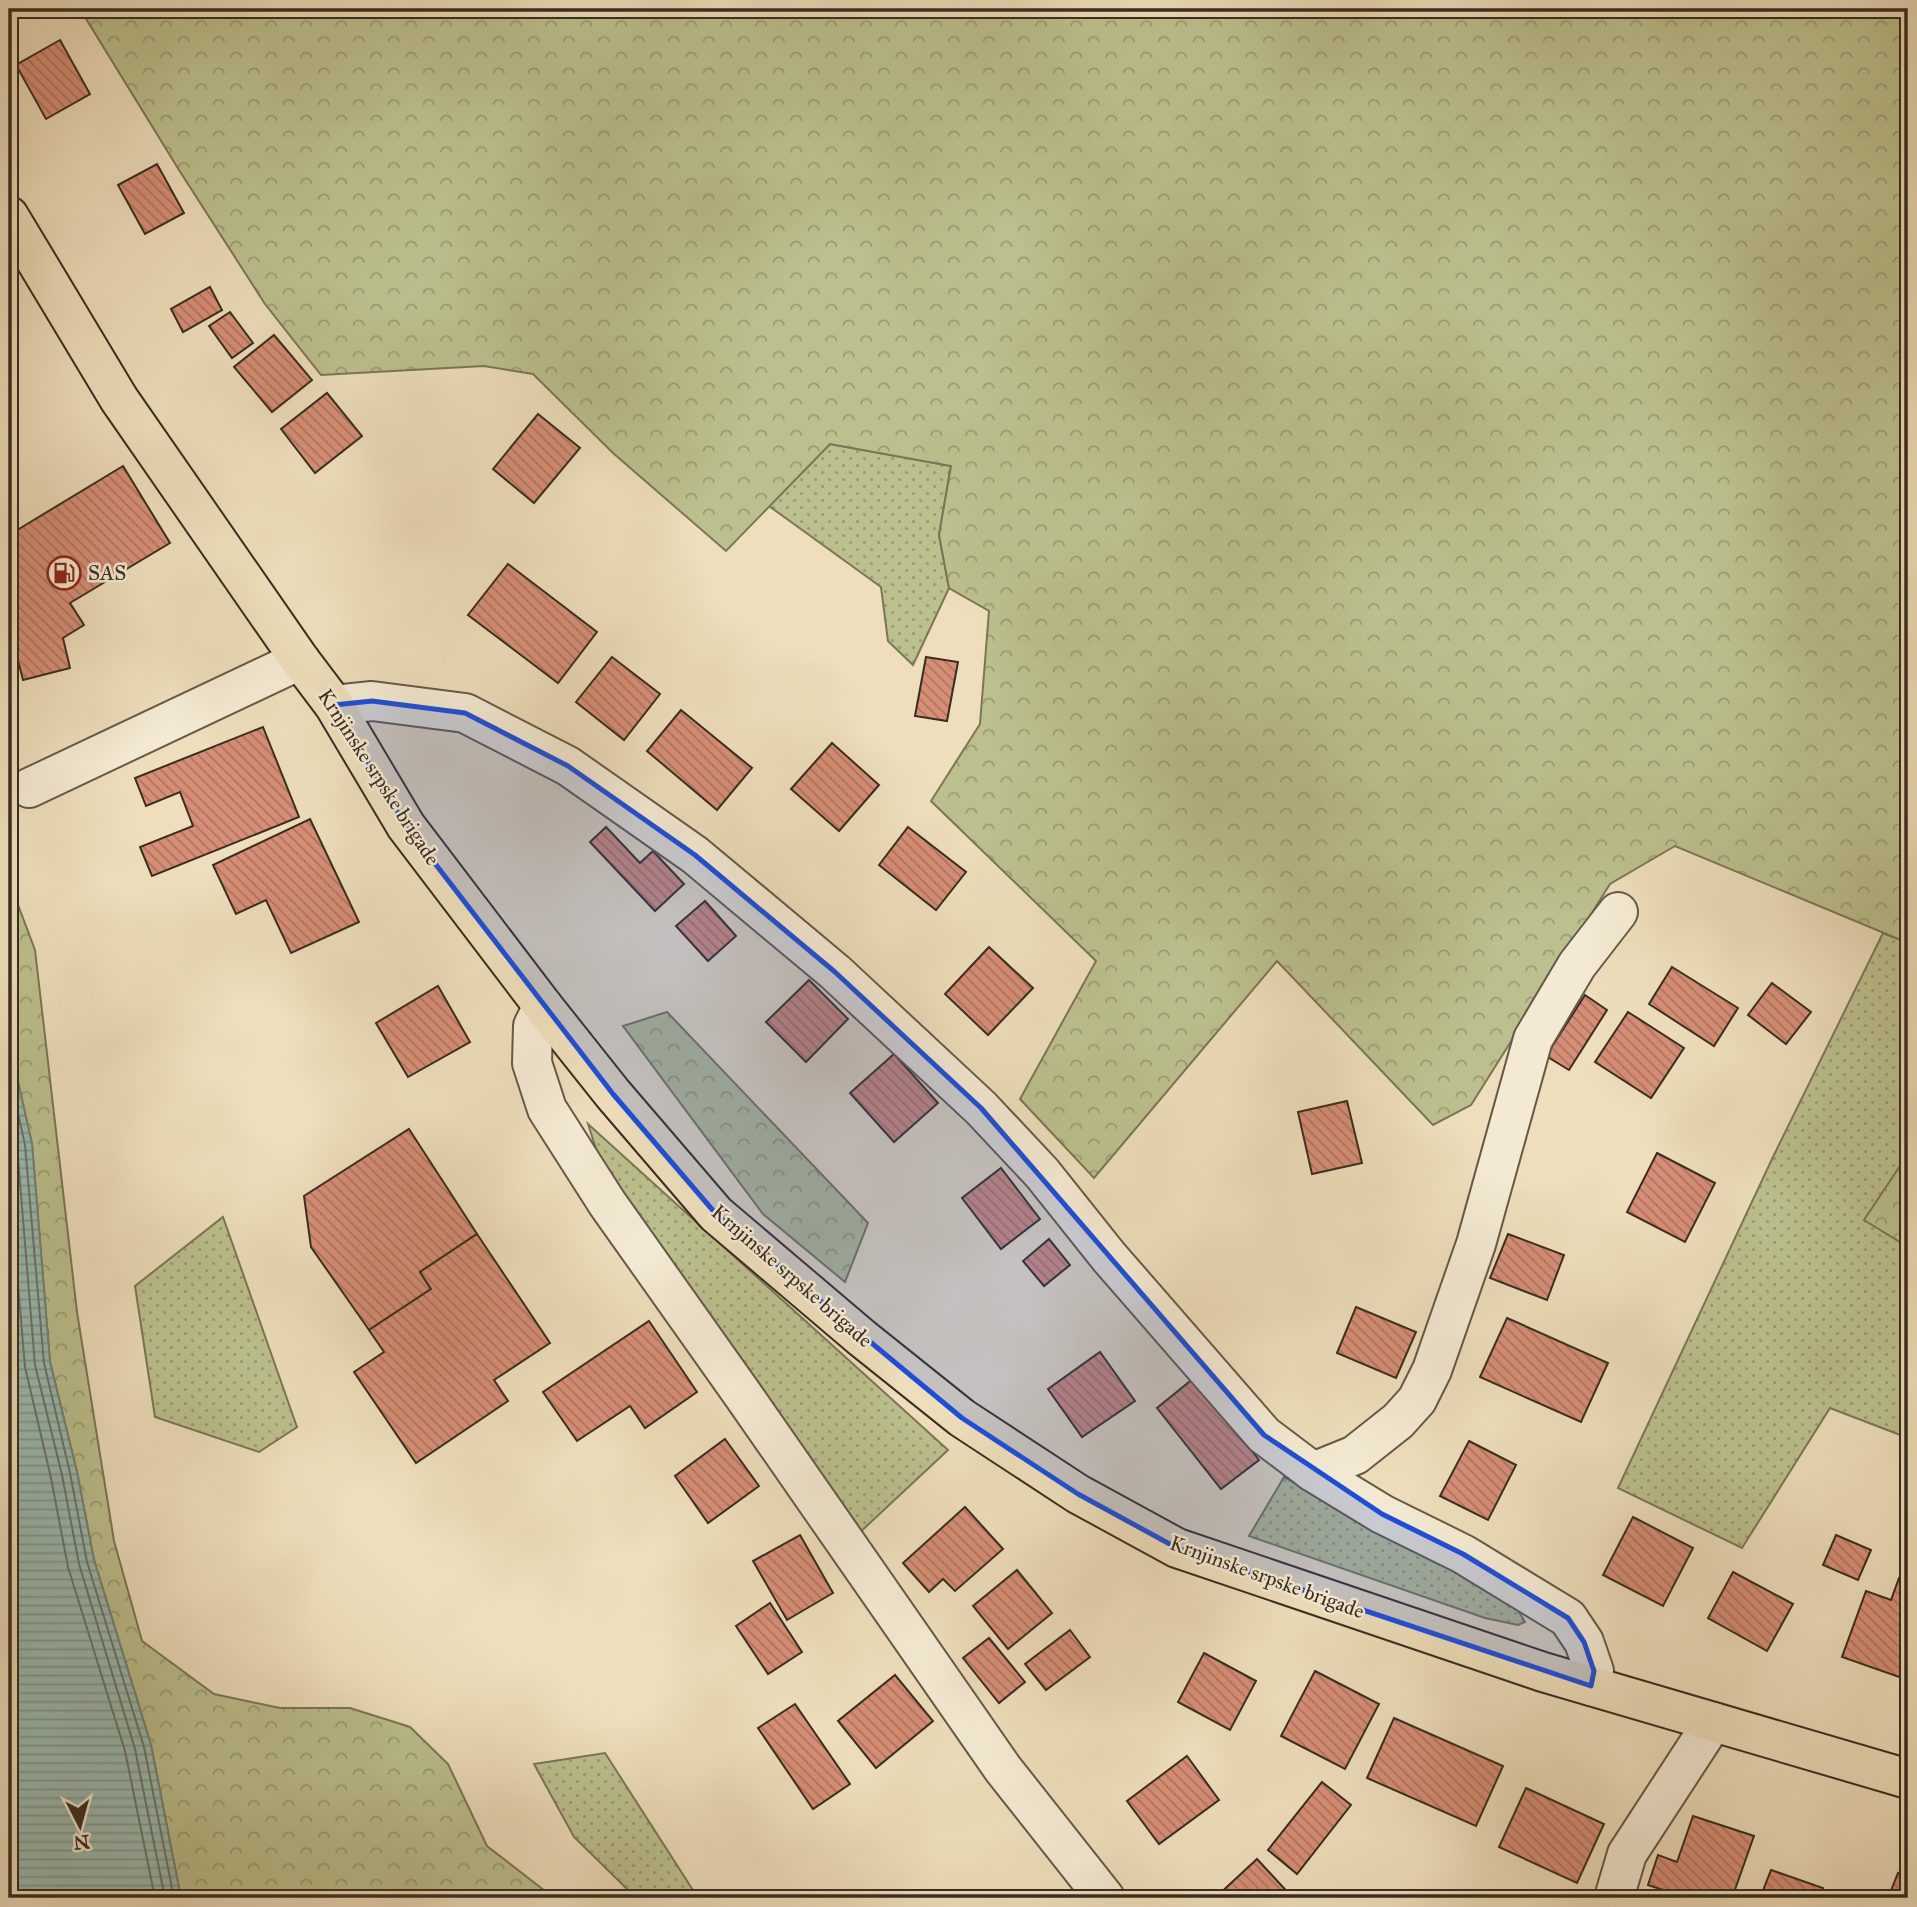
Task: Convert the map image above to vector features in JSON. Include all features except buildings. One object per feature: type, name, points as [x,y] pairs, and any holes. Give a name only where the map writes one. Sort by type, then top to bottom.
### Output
[{"type":"main road","name":"Krnjinske srpske brigade","points":[[9,216],[119,399],[334,705],[406,825],[543,1006],[613,1094],[716,1214],[962,1418],[1067,1487],[1177,1548],[1543,1672],[1908,1779]]},
{"type":"street","points":[[29,788],[300,660]]},
{"type":"street","points":[[334,705],[372,701],[465,713],[568,766],[695,855],[835,972],[981,1108],[1042,1173],[1109,1257],[1264,1435],[1313,1472],[1382,1514],[1463,1554],[1568,1618],[1584,1642],[1594,1671],[1591,1686]]},
{"type":"street","points":[[1313,1472],[1355,1455],[1398,1421],[1417,1400],[1432,1370],[1476,1244],[1533,1039],[1577,965],[1618,912]]},
{"type":"street","points":[[543,1006],[533,1026],[532,1063],[547,1109],[607,1203],[1003,1769],[1105,1898]]},
{"type":"street","points":[[1614,1898],[1627,1854],[1713,1722]]},
{"type":"highlighted area","points":[[372,701],[465,713],[568,766],[695,855],[835,972],[981,1108],[1264,1435],[1382,1514],[1463,1554],[1568,1618],[1584,1642],[1594,1671],[1591,1686],[1177,1548],[1078,1494],[962,1418],[716,1214],[613,1094],[406,826],[334,705]]},
{"type":"green space","points":[[80,9],[1908,9],[1908,943],[1675,846],[1610,884],[1471,1105],[1433,1125],[1277,961],[1094,1178],[1020,1099],[1096,961],[931,801],[980,724],[989,611],[949,588],[939,535],[951,466],[830,444],[726,551],[613,453],[533,374],[484,366],[321,375],[265,304]]},
{"type":"green space","points":[[830,444],[951,466],[939,535],[949,588],[913,665],[888,641],[881,587],[769,506]]},
{"type":"green space","points":[[9,881],[35,950],[77,1312],[114,1541],[142,1641],[214,1694],[280,1708],[350,1708],[410,1727],[448,1764],[487,1846],[554,1898],[181,1898],[151,1745],[94,1560],[77,1472],[50,1362],[32,1144],[9,1042]]},
{"type":"green space","points":[[1883,933],[1908,943],[1908,1154],[1865,1220],[1908,1247],[1908,1438],[1830,1408],[1742,1548],[1618,1488],[1772,1159]]},
{"type":"green space","points":[[667,1012],[868,1223],[845,1282],[763,1214],[623,1026]]},
{"type":"green space","points":[[588,1124],[948,1450],[856,1536],[599,1158]]},
{"type":"green space","points":[[1908,1154],[1908,1247],[1864,1220]]},
{"type":"green space","points":[[223,1217],[297,1427],[259,1452],[155,1417],[135,1286]]},
{"type":"green space","points":[[1284,1477],[1513,1602],[1525,1622],[1518,1625],[1485,1618],[1249,1536]]},
{"type":"green space","points":[[605,1753],[698,1898],[646,1898],[629,1891],[574,1837],[534,1764]]},
{"type":"water","points":[[9,1042],[32,1144],[50,1362],[77,1472],[94,1560],[151,1745],[181,1898],[9,1898]]},
{"type":"place","name":"SAS","points":[[64,573]]}]
